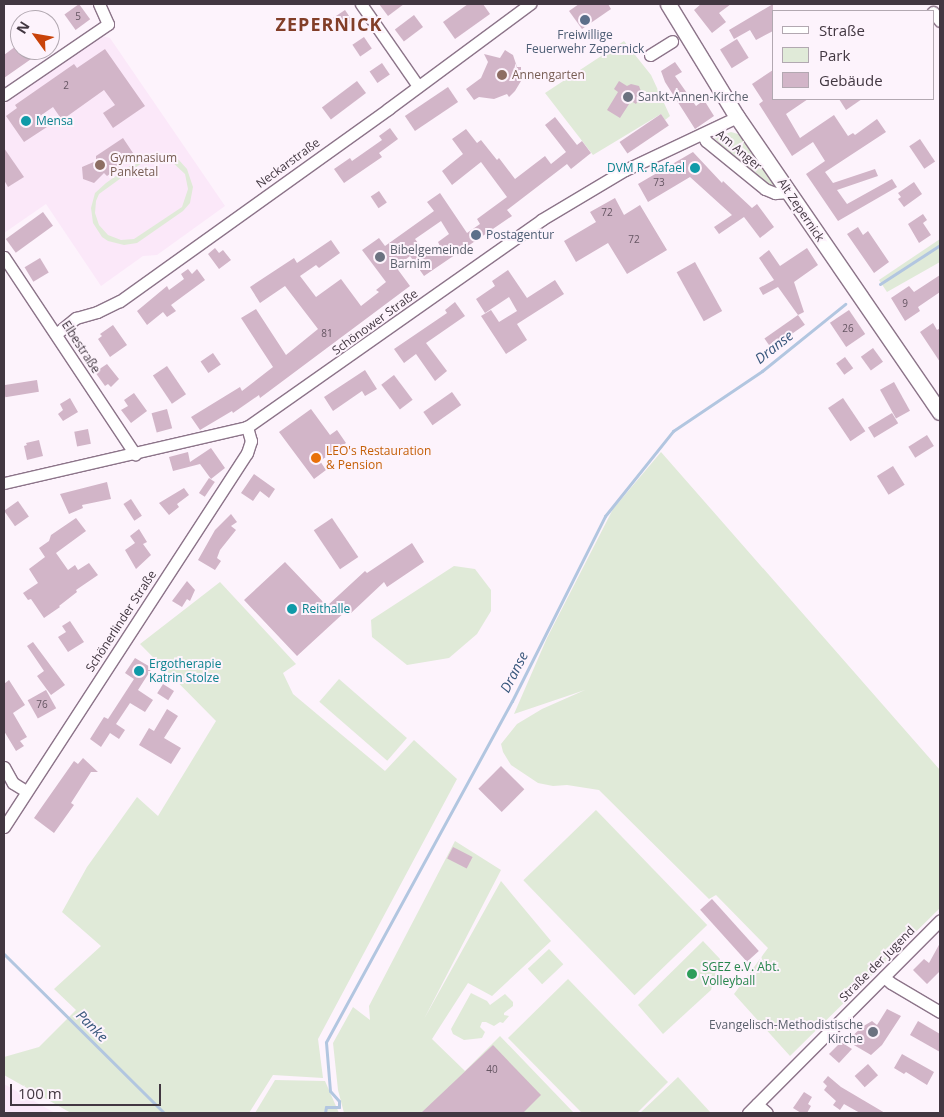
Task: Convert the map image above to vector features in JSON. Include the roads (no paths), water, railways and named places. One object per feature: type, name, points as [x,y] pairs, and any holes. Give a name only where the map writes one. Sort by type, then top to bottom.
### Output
[{"type":"main road","name":"Alt Zepernick","points":[[668,4],[737,117],[940,412]]},
{"type":"street","points":[[4,95],[108,24],[99,4]]},
{"type":"street","points":[[361,4],[418,86]]},
{"type":"street","name":"Neckarstraße","points":[[56,334],[76,318],[97,312],[120,301],[530,4]]},
{"type":"street","points":[[650,55],[672,41]]},
{"type":"street","name":"Schönower Straße","points":[[4,483],[247,428],[541,220],[625,170],[737,117]]},
{"type":"street","name":"Am Anger","points":[[702,134],[706,142],[765,189],[775,193],[789,192]]},
{"type":"street","name":"Elbestraße","points":[[4,257],[135,454]]},
{"type":"street","name":"Schönerlinder Straße","points":[[4,827],[247,453],[251,441],[247,428]]},
{"type":"street","points":[[4,767],[13,783],[26,791]]},
{"type":"street","name":"Straße der Jugend","points":[[748,1113],[940,920]]},
{"type":"street","points":[[884,977],[940,1012]]},
{"type":"street","points":[[757,1104],[767,1113]]},
{"type":"waterway","name":"Dranse","points":[[880,284],[940,245]]},
{"type":"waterway","name":"Dranse","points":[[325,1113],[326,1107],[339,1107],[339,1101],[330,1091],[326,1042],[512,701],[605,516],[673,431],[762,371],[845,304]]},
{"type":"waterway","name":"Panke","points":[[4,954],[164,1113]]},
{"type":"place","name":"Freiwillige Feuerwehr Zepernick","points":[[585,20]]},
{"type":"place","name":"Annengarten","points":[[502,75]]},
{"type":"place","name":"Sankt-Annen-Kirche","points":[[628,97]]},
{"type":"place","name":"Mensa","points":[[26,121]]},
{"type":"place","name":"Gymnasium Panketal","points":[[100,165]]},
{"type":"place","name":"DVM R. Rafael","points":[[695,168]]},
{"type":"place","name":"Postagentur","points":[[476,235]]},
{"type":"place","name":"Bibelgemeinde Barnim","points":[[380,257]]},
{"type":"place","name":"LEO's Restauration & Pension","points":[[316,458]]},
{"type":"place","name":"Reithalle","points":[[292,609]]},
{"type":"place","name":"Ergotherapie Katrin Stolze","points":[[139,671]]},
{"type":"place","name":"SGEZ e.V. Abt. Volleyball","points":[[692,974]]},
{"type":"place","name":"Evangelisch-Methodistische Kirche","points":[[873,1032]]},
{"type":"district","name":"ZEPERNICK","points":[[329,24]]}]
